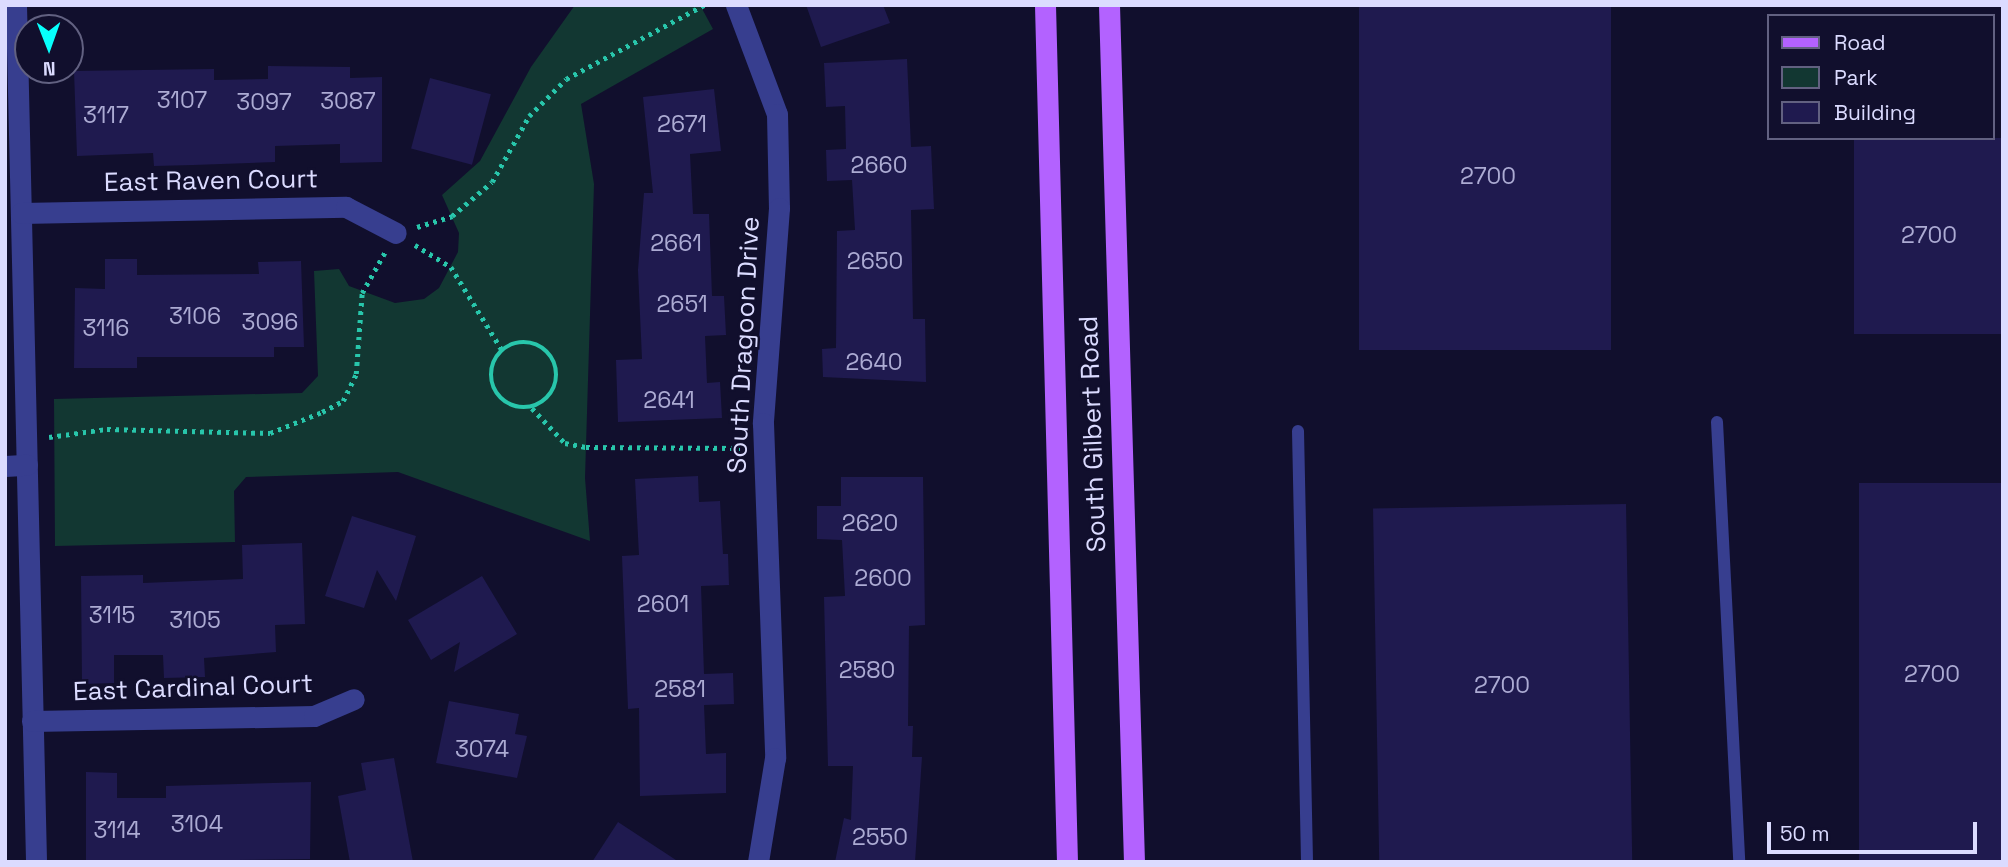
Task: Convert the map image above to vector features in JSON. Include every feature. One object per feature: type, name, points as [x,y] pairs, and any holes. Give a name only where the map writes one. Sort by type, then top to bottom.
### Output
[{"type":"main road","name":"South Gilbert Road","points":[[1045,5],[1067,862]]},
{"type":"main road","name":"South Gilbert Road","points":[[1109,5],[1134,862]]},
{"type":"street","points":[[16,5],[36,862]]},
{"type":"street","name":"South Dragoon Drive","points":[[736,5],[777,114],[779,208],[763,448],[775,758],[758,862]]},
{"type":"street","name":"East Raven Court","points":[[21,213],[346,207],[396,233]]},
{"type":"street","points":[[5,466],[27,466]]},
{"type":"street","name":"East Cardinal Court","points":[[32,721],[314,716],[354,699]]},
{"type":"lane","points":[[1717,422],[1739,862]]},
{"type":"lane","points":[[1298,431],[1307,862]]},
{"type":"path","points":[[27,435],[107,429],[270,433],[343,401],[356,374],[362,293],[396,233],[452,216],[492,183],[529,117],[566,79],[704,5]]},
{"type":"path","points":[[396,233],[451,267],[502,350]]},
{"type":"path","points":[[532,408],[556,387],[551,355],[522,342],[502,350],[492,369],[495,390],[510,405],[532,408],[565,443],[611,452],[763,448]]},
{"type":"green space","points":[[575,5],[700,5],[713,29],[581,104],[594,184],[585,478],[590,541],[398,472],[246,477],[234,491],[235,542],[55,546],[54,399],[302,393],[318,376],[314,271],[339,269],[349,286],[395,303],[424,299],[439,288],[458,252],[459,233],[442,195],[480,161],[531,67]]},
{"type":"building","points":[[806,5],[883,5],[890,23],[821,47]]},
{"type":"building","points":[[1359,5],[1611,5],[1611,350],[1359,350]]},
{"type":"building","points":[[907,59],[911,147],[931,146],[934,209],[911,210],[913,319],[925,319],[926,382],[823,377],[822,349],[836,348],[837,231],[855,230],[852,180],[827,181],[826,150],[846,149],[845,106],[826,107],[824,63]]},
{"type":"building","points":[[268,66],[350,67],[350,78],[382,77],[382,162],[340,163],[340,144],[275,146],[275,162],[154,166],[153,153],[77,156],[74,84],[84,84],[84,71],[214,69],[214,80],[268,79]]},
{"type":"building","points":[[430,78],[491,94],[472,165],[411,149]]},
{"type":"building","points":[[714,89],[721,151],[690,154],[693,214],[709,214],[712,296],[724,296],[726,335],[705,336],[707,383],[720,382],[722,418],[618,422],[616,360],[642,359],[638,270],[644,193],[653,193],[643,97]]},
{"type":"building","points":[[2003,138],[2003,334],[1854,334],[1854,140]]},
{"type":"building","points":[[105,259],[137,259],[137,275],[259,274],[258,262],[301,261],[304,347],[274,347],[274,357],[137,357],[137,368],[74,368],[75,288],[105,289]]},
{"type":"building","points":[[698,476],[699,502],[720,501],[723,554],[728,554],[729,585],[701,586],[704,674],[733,673],[734,704],[704,705],[706,754],[726,753],[726,793],[640,796],[639,708],[628,709],[622,556],[639,555],[635,479]]},
{"type":"building","points":[[841,477],[923,477],[925,625],[909,626],[908,726],[913,726],[912,757],[922,757],[915,862],[835,862],[844,818],[851,820],[853,766],[828,766],[824,597],[845,596],[842,540],[817,539],[817,506],[841,506]]},
{"type":"building","points":[[1859,483],[2003,483],[2003,862],[1859,862]]},
{"type":"building","points":[[1626,504],[1632,862],[1379,862],[1373,508]]},
{"type":"building","points":[[352,516],[416,536],[396,601],[377,570],[364,608],[325,596]]},
{"type":"building","points":[[302,543],[305,624],[275,625],[276,652],[204,658],[205,677],[164,678],[163,655],[114,655],[114,683],[82,684],[81,576],[143,575],[143,583],[243,579],[242,545]]},
{"type":"building","points":[[482,576],[517,634],[454,672],[460,642],[431,660],[408,620]]},
{"type":"building","points":[[449,701],[519,714],[515,734],[527,736],[517,778],[436,763]]},
{"type":"building","points":[[394,758],[413,862],[350,862],[338,796],[366,790],[361,763]]},
{"type":"building","points":[[86,772],[117,773],[117,798],[166,798],[166,786],[311,782],[310,859],[86,862]]},
{"type":"building","points":[[618,822],[679,862],[592,862]]}]
